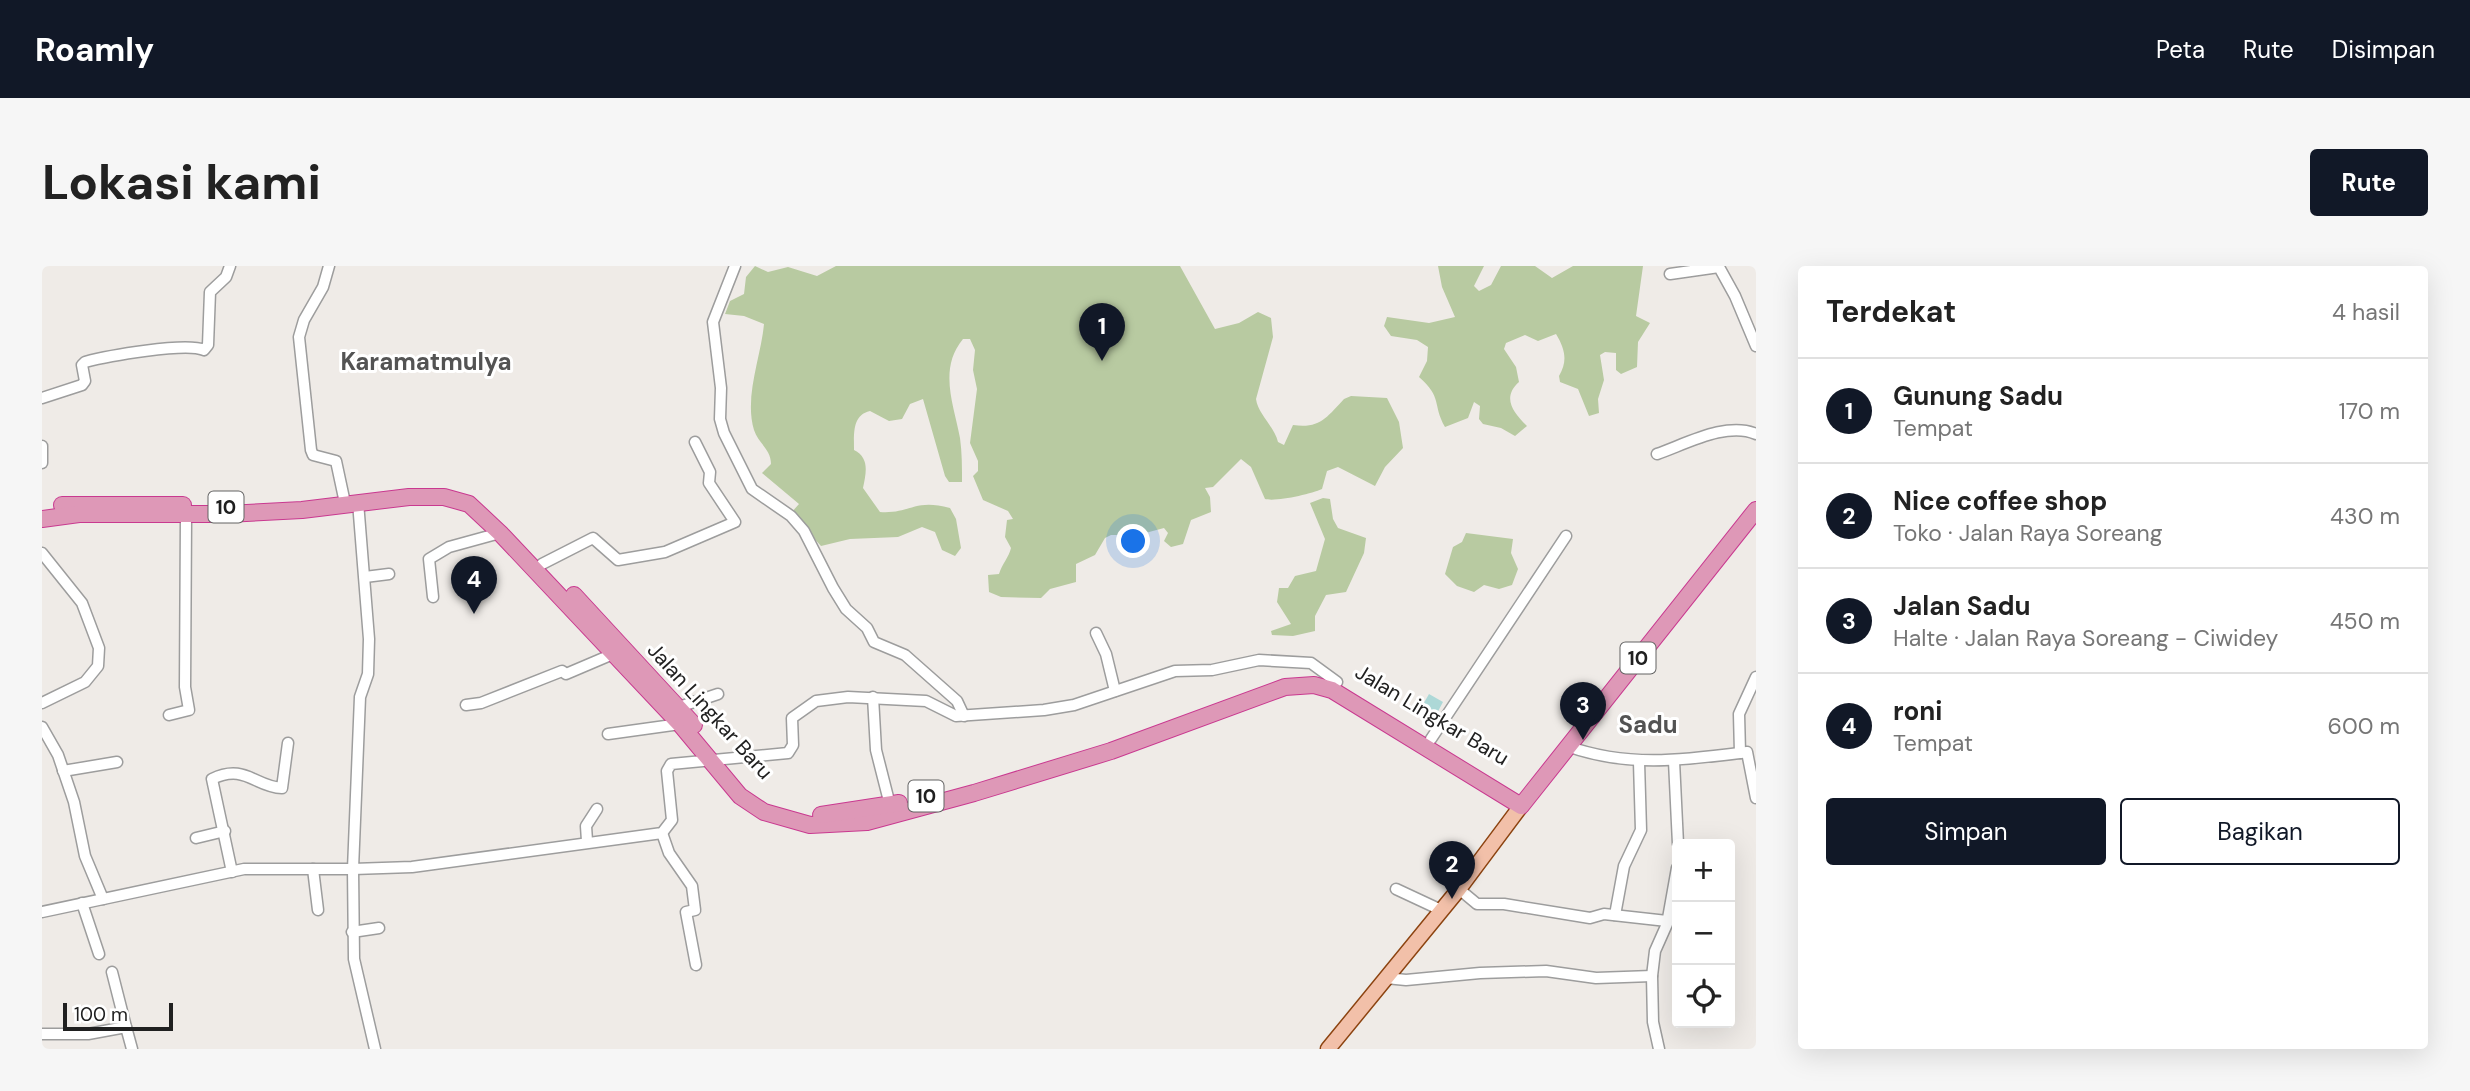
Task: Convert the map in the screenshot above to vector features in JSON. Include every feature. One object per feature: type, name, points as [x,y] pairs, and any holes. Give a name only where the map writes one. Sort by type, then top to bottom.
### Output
[{"type":"highway","name":"Jalan Lingkar Baru","points":[[42,519],[79,514],[186,516],[302,510],[410,487],[446,486],[459,489],[490,509],[679,707],[740,796],[764,812],[810,825],[867,822],[974,793],[1111,751],[1285,687],[1314,685],[1332,690],[1524,802]]},
{"type":"highway","name":"Jalan Lingkar Baru","points":[[42,509],[101,503],[224,507],[349,499],[460,499],[478,510],[716,760],[754,793],[789,810],[828,816],[890,805],[972,784],[1108,741],[1288,676],[1337,682],[1431,739],[1524,802]]},
{"type":"highway","name":"10","points":[[1524,802],[1756,510]]},
{"type":"main road","points":[[1328,1049],[1459,888],[1524,802]]},
{"type":"street","points":[[42,398],[82,385],[85,382],[82,365],[85,362],[153,351],[194,347],[204,350],[208,345],[210,292],[226,277],[230,266]]},
{"type":"street","points":[[329,266],[324,286],[301,327],[298,346],[311,450],[313,455],[336,461],[349,499],[365,577],[368,674],[360,697],[352,932],[360,996],[375,1049]]},
{"type":"street","points":[[735,266],[713,321],[721,388],[720,419],[738,463],[756,494],[791,516],[804,531],[846,609],[867,628],[876,644],[905,655],[957,701],[964,716]]},
{"type":"street","points":[[1671,274],[1719,267],[1735,296],[1756,346]]},
{"type":"street","points":[[1657,454],[1708,435],[1738,429],[1756,434]]},
{"type":"street","points":[[542,564],[593,538],[618,560],[652,555],[735,522],[709,483],[710,472],[695,442]]},
{"type":"street","points":[[42,446],[42,463]]},
{"type":"street","points":[[169,715],[189,710],[185,687],[186,516]]},
{"type":"street","points":[[433,597],[429,559],[449,547],[500,533]]},
{"type":"street","points":[[1431,739],[1566,536]]},
{"type":"street","points":[[42,553],[82,603],[99,648],[98,666],[85,682],[42,702]]},
{"type":"street","points":[[365,577],[389,574]]},
{"type":"street","points":[[1096,633],[1106,654],[1115,691]]},
{"type":"street","points":[[466,705],[481,703],[562,671],[566,674],[613,654]]},
{"type":"street","points":[[42,912],[260,868],[412,867],[587,842],[650,837],[662,833],[672,820],[668,767],[675,762],[788,753],[793,745],[792,718],[816,701],[873,697],[926,701],[952,715],[964,716],[1044,710],[1074,705],[1175,671],[1212,670],[1266,660],[1311,663],[1337,682]]},
{"type":"street","points":[[1756,677],[1739,714],[1756,798]]},
{"type":"street","points":[[679,707],[718,694]]},
{"type":"street","points":[[873,697],[876,750],[890,805]]},
{"type":"street","points":[[608,734],[680,724]]},
{"type":"street","points":[[42,727],[74,802],[85,856],[103,900]]},
{"type":"street","points":[[232,872],[212,779],[224,774],[241,774],[282,788],[288,743]]},
{"type":"street","points":[[1567,746],[1592,755],[1639,762],[1674,761],[1748,751]]},
{"type":"street","points":[[1674,761],[1678,839]]},
{"type":"street","points":[[63,771],[117,762]]},
{"type":"street","points":[[1615,915],[1624,866],[1641,830],[1639,762]]},
{"type":"street","points":[[587,842],[586,826],[597,809]]},
{"type":"street","points":[[197,838],[225,831]]},
{"type":"street","points":[[662,833],[669,853],[692,886],[695,910],[686,912],[696,965]]},
{"type":"street","points":[[313,869],[318,910]]},
{"type":"street","points":[[1459,888],[1477,904],[1504,904],[1590,918],[1615,915],[1667,921]]},
{"type":"street","points":[[1396,889],[1441,909]]},
{"type":"street","points":[[1659,1049],[1653,1022],[1652,976],[1655,951],[1667,921],[1672,894]]},
{"type":"street","points":[[82,903],[99,954]]},
{"type":"street","points":[[352,932],[379,928]]},
{"type":"street","points":[[1386,978],[1406,980],[1480,973],[1546,971],[1596,978],[1652,976]]},
{"type":"street","points":[[113,972],[132,1049]]},
{"type":"street","points":[[42,1034],[88,1034],[126,1027]]},
{"type":"green space","points":[[755,266],[768,272],[788,267],[817,276],[836,266],[1180,266],[1215,329],[1239,323],[1258,312],[1271,318],[1273,337],[1256,399],[1278,442],[1284,445],[1293,425],[1317,423],[1351,396],[1387,398],[1399,422],[1403,448],[1385,467],[1375,486],[1338,467],[1327,471],[1322,489],[1277,499],[1265,499],[1251,467],[1241,459],[1213,487],[1205,488],[1210,497],[1211,512],[1191,520],[1183,544],[1171,547],[1164,541],[1168,533],[1164,528],[1138,535],[1111,535],[1105,538],[1095,555],[1076,564],[1076,582],[1050,589],[1041,598],[1001,597],[989,592],[988,575],[999,574],[1009,554],[1011,548],[1005,537],[1007,520],[1013,519],[1008,511],[983,500],[973,476],[978,471],[978,461],[970,443],[977,389],[973,370],[975,350],[970,339],[963,339],[955,351],[949,375],[961,443],[962,482],[949,482],[945,476],[923,399],[910,404],[902,419],[889,421],[870,411],[864,413],[855,426],[854,438],[854,450],[863,457],[866,466],[863,488],[880,512],[899,511],[920,505],[950,508],[956,519],[961,548],[955,556],[942,550],[935,532],[922,527],[898,537],[850,539],[821,546],[791,513],[799,504],[762,473],[771,464],[767,450],[754,430],[751,404],[764,324],[744,316],[725,314],[730,301],[744,294],[746,277]]},
{"type":"green space","points":[[1438,266],[1484,266],[1474,286],[1479,291],[1491,285],[1501,266],[1535,266],[1552,278],[1573,266],[1643,266],[1636,316],[1650,323],[1638,342],[1637,367],[1621,374],[1616,370],[1616,353],[1605,352],[1600,355],[1604,380],[1598,399],[1599,413],[1589,416],[1578,389],[1560,382],[1564,355],[1556,334],[1538,341],[1525,335],[1506,343],[1504,349],[1516,367],[1519,382],[1511,394],[1511,405],[1527,426],[1515,436],[1501,428],[1483,424],[1479,419],[1480,406],[1474,402],[1468,418],[1445,427],[1431,390],[1419,377],[1427,361],[1428,347],[1417,340],[1391,336],[1384,326],[1387,317],[1429,323],[1455,317],[1442,287]]},
{"type":"green space","points":[[1323,498],[1330,499],[1333,519],[1338,528],[1366,538],[1364,553],[1346,592],[1326,595],[1315,616],[1315,631],[1293,636],[1272,635],[1271,631],[1291,624],[1277,602],[1279,588],[1288,588],[1295,576],[1316,571],[1325,539],[1310,503]]},
{"type":"green space","points":[[1466,533],[1513,539],[1511,553],[1518,569],[1512,585],[1499,589],[1484,585],[1474,592],[1457,586],[1445,574],[1453,547],[1462,542]]},
{"type":"water","points":[[1429,694],[1443,702],[1435,717],[1421,708]]},
{"type":"place","name":"Gunung Sadu","points":[[1102,361]]},
{"type":"place","name":"roni","points":[[474,614]]},
{"type":"place","name":"Jalan Sadu","points":[[1583,740]]},
{"type":"place","name":"Nice coffee shop","points":[[1452,899]]},
{"type":"district","name":"Karamatmulya","points":[[426,361]]},
{"type":"district","name":"Sadu","points":[[1648,724]]}]
